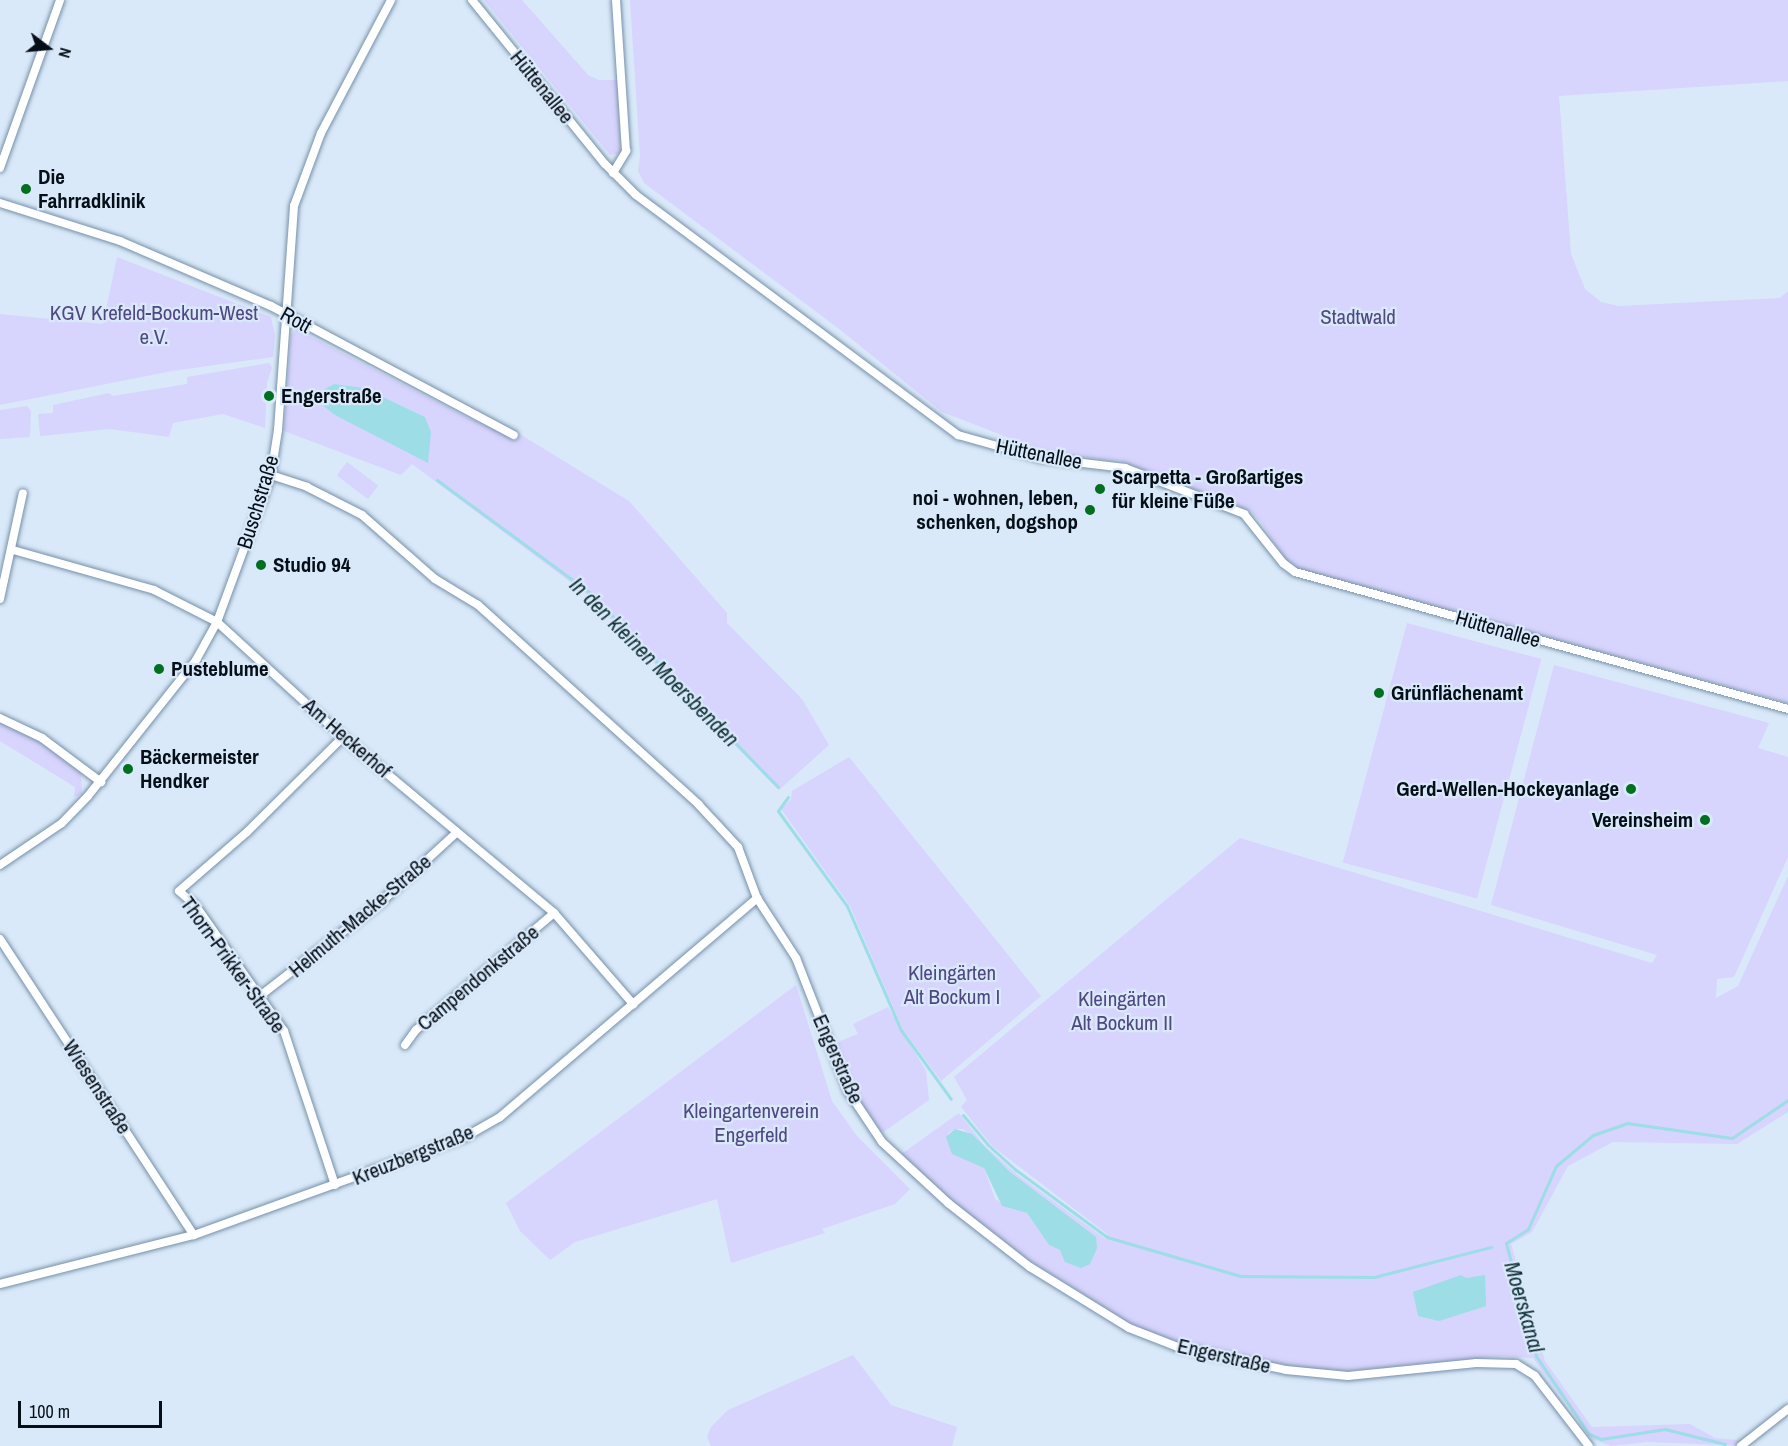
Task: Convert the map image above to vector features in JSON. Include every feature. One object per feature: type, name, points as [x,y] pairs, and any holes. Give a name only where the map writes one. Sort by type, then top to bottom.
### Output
[{"type":"street","points":[[0,168],[60,0]]},
{"type":"street","name":"Buschstraße","points":[[0,865],[62,823],[101,782],[196,660],[217,622],[270,475],[294,207],[309,161],[391,0]]},
{"type":"street","name":"Hüttenallee","points":[[472,0],[613,173],[636,195],[958,435],[1040,458],[1125,468],[1244,514],[1283,563],[1295,572],[1788,709]]},
{"type":"street","points":[[613,173],[626,151],[616,0]]},
{"type":"street","name":"Rott","points":[[0,203],[120,241],[285,315],[514,435]]},
{"type":"street","name":"Engerstraße","points":[[270,475],[352,509],[435,579],[478,605],[698,804],[738,847],[757,898],[796,958],[848,1091],[882,1142],[931,1189],[1030,1268],[1130,1328],[1178,1347],[1275,1368],[1348,1376],[1476,1363],[1516,1364],[1535,1376],[1589,1446]]},
{"type":"street","points":[[0,598],[13,550],[24,493]]},
{"type":"street","name":"Am Heckerhof","points":[[13,550],[154,590],[217,622],[343,737],[554,913],[633,1004]]},
{"type":"street","points":[[0,718],[42,738],[101,782]]},
{"type":"street","name":"Thorn-Prikker-Straße","points":[[335,1185],[284,1031],[195,905],[179,891],[247,832],[343,737]]},
{"type":"street","name":"Helmuth-Macke-Straße","points":[[260,996],[381,902],[457,832]]},
{"type":"street","name":"Kreuzbergstraße","points":[[0,1284],[194,1235],[465,1137],[500,1118],[757,898]]},
{"type":"street","name":"Campendonkstraße","points":[[405,1045],[416,1030],[554,913]]},
{"type":"street","name":"Wiesenstraße","points":[[0,939],[194,1235]]},
{"type":"street","points":[[1741,1446],[1788,1409]]},
{"type":"green space","points":[[484,0],[522,0],[588,75],[599,80],[618,80],[621,153],[610,155]]},
{"type":"green space","name":"Stadtwald","points":[[630,0],[1788,0],[1788,81],[1559,96],[1571,254],[1585,289],[1601,302],[1618,306],[1780,298],[1788,291],[1788,703],[1289,566],[1261,522],[1250,511],[1121,461],[1051,454],[942,412],[838,328],[644,183],[638,171],[640,156]]},
{"type":"green space","name":"KGV Krefeld-Bockum-West e.V.","points":[[117,257],[271,317],[275,335],[273,357],[172,371],[0,405],[0,314],[103,324]]},
{"type":"green space","points":[[296,329],[468,418],[515,437],[518,433],[629,501],[727,613],[727,623],[802,699],[829,745],[779,790],[585,593],[412,464],[401,475],[284,431],[291,334]],"holes":[[[334,384],[364,388],[425,417],[368,430],[335,415],[321,391]]]},
{"type":"green space","points":[[269,363],[272,368],[267,383],[265,428],[223,414],[173,423],[169,437],[110,429],[40,436],[38,414],[53,413],[53,405],[109,393],[113,396],[187,384],[187,377]]},
{"type":"green space","points":[[27,406],[31,411],[30,437],[0,439],[0,410]]},
{"type":"green space","points":[[347,462],[378,485],[368,499],[337,476]]},
{"type":"green space","points":[[1407,623],[1541,659],[1477,899],[1343,863]]},
{"type":"green space","name":"Kleingärten Alt Bockum II","points":[[1554,665],[1769,723],[1758,748],[1788,757],[1788,857],[1734,977],[1717,979],[1716,998],[1738,986],[1788,876],[1788,1112],[1737,1144],[1613,1142],[1568,1166],[1532,1232],[1511,1244],[1545,1361],[1592,1427],[1690,1424],[1715,1438],[1739,1440],[1748,1446],[1647,1442],[1611,1446],[1592,1439],[1533,1358],[1503,1356],[1342,1372],[1284,1367],[1174,1342],[1133,1326],[1087,1301],[1085,1295],[1022,1256],[927,1181],[900,1155],[959,1113],[985,1146],[1018,1175],[1107,1240],[1107,1234],[992,1146],[961,1107],[967,1100],[954,1077],[1240,838],[1652,963],[1657,955],[1491,905]],"holes":[[[955,1129],[963,1129],[1010,1172],[1075,1266],[1060,1250],[1049,1245],[1027,1213],[1008,1208],[995,1199],[984,1168],[971,1162],[948,1133]]]},
{"type":"green space","points":[[0,719],[36,738],[81,771],[82,794],[74,797],[75,787],[0,741]]},
{"type":"green space","name":"Kleingärten Alt Bockum I","points":[[849,757],[1041,996],[941,1081],[902,1028],[850,906],[781,809],[791,799],[792,791]]},
{"type":"green space","name":"Kleingartenverein Engerfeld","points":[[796,985],[832,1101],[857,1136],[910,1189],[895,1204],[822,1229],[825,1233],[731,1263],[717,1199],[575,1242],[550,1260],[520,1231],[506,1203]]},
{"type":"green space","points":[[888,1007],[926,1071],[929,1100],[882,1133],[851,1089],[833,1044],[858,1034],[853,1024]]},
{"type":"green space","points":[[853,1355],[891,1405],[957,1427],[952,1446],[711,1446],[707,1437],[711,1427],[728,1410]]},
{"type":"shaded area","points":[[334,384],[364,388],[425,417],[431,432],[428,463],[335,415],[321,404],[321,391]]},
{"type":"shaded area","points":[[955,1129],[972,1134],[1010,1172],[1096,1237],[1097,1248],[1090,1264],[1081,1268],[1065,1262],[1060,1250],[1049,1245],[1027,1213],[1002,1206],[984,1168],[952,1154],[946,1137]]},
{"type":"shaded area","points":[[1461,1275],[1466,1278],[1485,1275],[1486,1306],[1439,1321],[1418,1316],[1413,1292]]},
{"type":"waterway","name":"In den kleinen Moersbenden","points":[[437,480],[590,593],[778,787]]},
{"type":"waterway","name":"In den kleinen Moersbenden","points":[[788,797],[778,811],[847,906],[901,1030],[951,1099]]},
{"type":"waterway","name":"Moerskanal","points":[[1725,1444],[1665,1429],[1601,1439],[1589,1434],[1536,1356],[1506,1243],[1528,1229],[1556,1166],[1593,1135],[1627,1123],[1732,1138],[1788,1100]]},
{"type":"waterway","name":"In den kleinen Moersbenden","points":[[963,1115],[987,1144],[1016,1170],[1107,1237],[1240,1276],[1374,1277],[1491,1247]]},
{"type":"place","name":"Die Fahrradklinik","points":[[26,189]]},
{"type":"place","name":"Engerstraße","points":[[269,396]]},
{"type":"place","name":"Scarpetta - Großartiges für kleine Füße","points":[[1100,489]]},
{"type":"place","name":"noi - wohnen, leben, schenken, dogshop","points":[[1090,510]]},
{"type":"place","name":"Studio 94","points":[[261,565]]},
{"type":"place","name":"Pusteblume","points":[[159,669]]},
{"type":"place","name":"Grünflächenamt","points":[[1379,693]]},
{"type":"place","name":"Bäckermeister Hendker","points":[[128,769]]},
{"type":"place","name":"Gerd-Wellen-Hockeyanlage","points":[[1631,789]]},
{"type":"place","name":"Vereinsheim","points":[[1705,820]]}]
